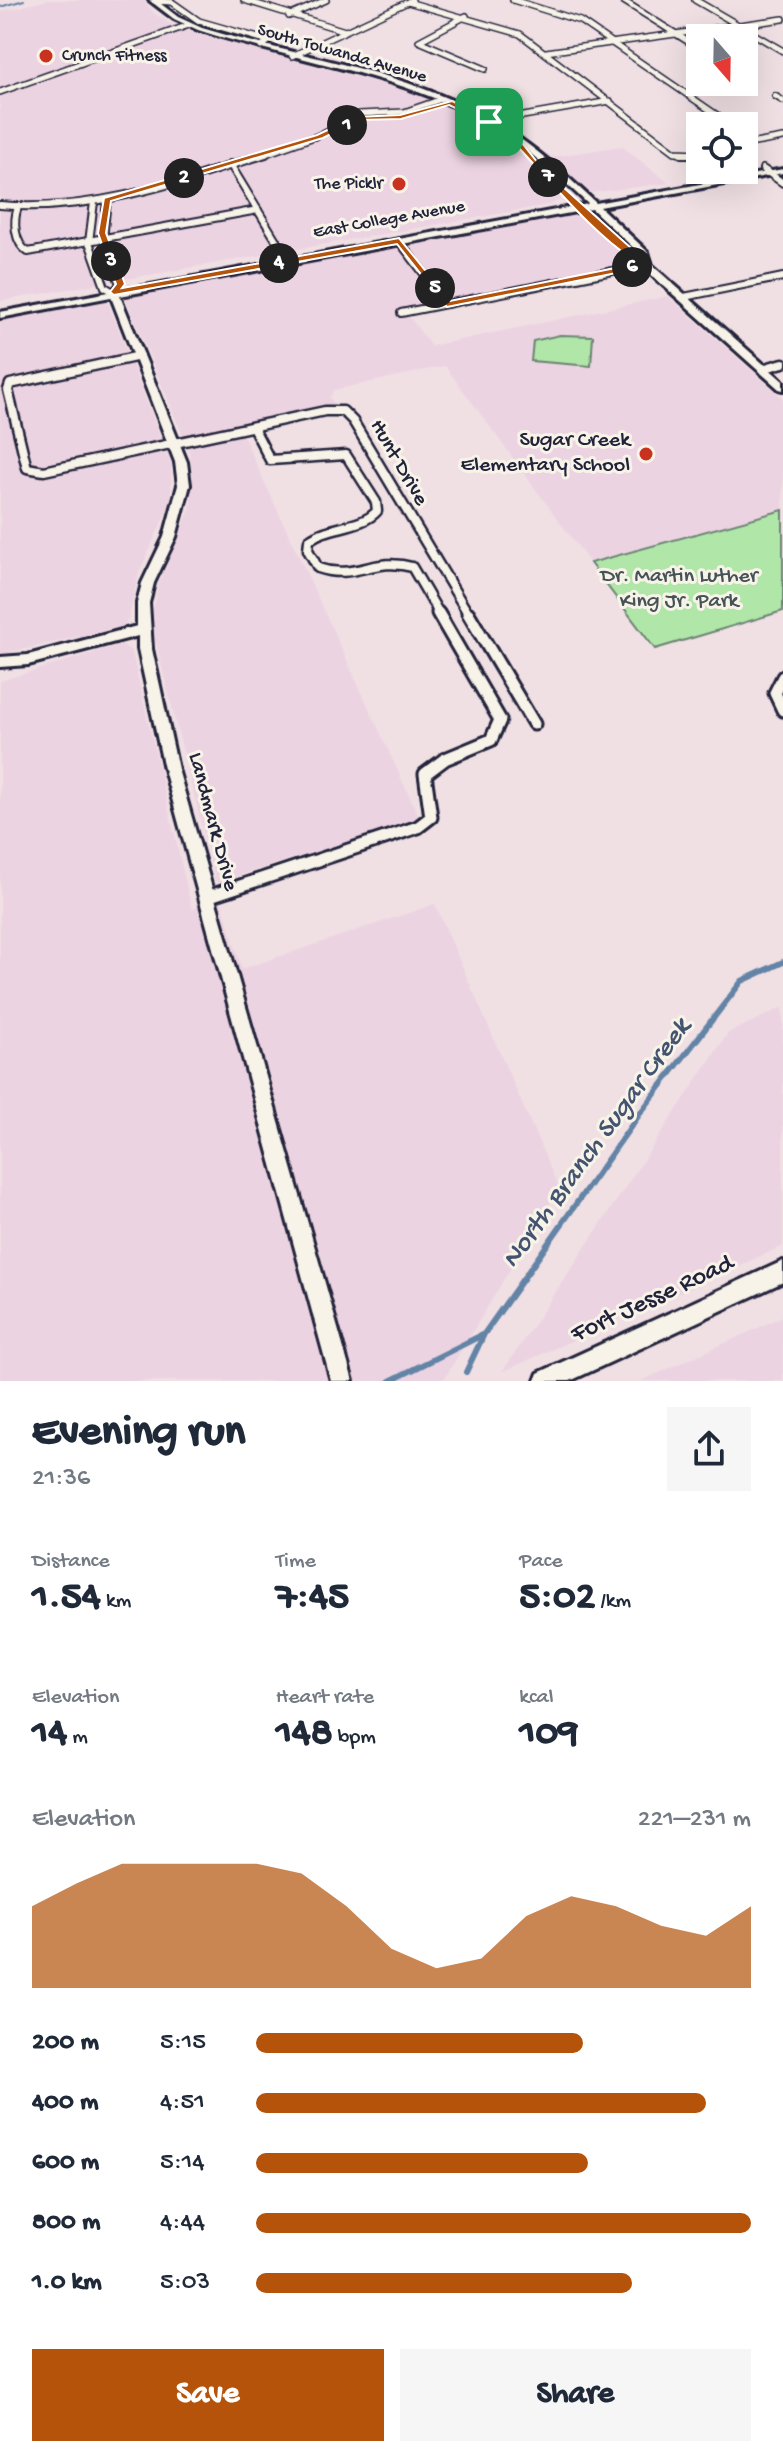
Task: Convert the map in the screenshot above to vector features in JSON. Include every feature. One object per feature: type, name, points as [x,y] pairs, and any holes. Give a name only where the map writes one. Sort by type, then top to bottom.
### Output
[{"type":"main road","name":"South Towanda Avenue","points":[[153,0],[186,24],[446,101],[489,122],[584,204],[633,256],[648,264],[783,387]]},
{"type":"main road","name":"East College Avenue","points":[[281,261],[345,244],[783,168]]},
{"type":"main road","name":"East College Avenue","points":[[0,306],[399,241],[584,204]]},
{"type":"main road","name":"East College Avenue","points":[[0,315],[113,288]]},
{"type":"main road","name":"Landmark Drive","points":[[113,288],[174,444],[184,485],[170,537],[148,583],[142,630],[171,769],[342,1381]]},
{"type":"main road","points":[[0,662],[28,660],[142,630]]},
{"type":"main road","points":[[0,674],[28,660]]},
{"type":"main road","name":"Fort Jesse Road","points":[[546,1381],[783,1271]]},
{"type":"street","points":[[153,0],[172,2],[199,21],[269,41],[261,47]]},
{"type":"street","points":[[244,0],[345,31]]},
{"type":"street","points":[[289,16],[326,0]]},
{"type":"street","points":[[513,0],[566,14],[713,112]]},
{"type":"street","points":[[622,0],[686,40]]},
{"type":"street","points":[[695,0],[736,24],[783,19]]},
{"type":"street","points":[[292,56],[410,1],[509,29],[546,52],[681,155],[686,154]]},
{"type":"street","points":[[466,16],[419,41],[485,69]]},
{"type":"street","points":[[0,92],[199,21]]},
{"type":"street","points":[[546,52],[686,31]]},
{"type":"street","points":[[758,37],[783,51]]},
{"type":"street","points":[[775,96],[783,101]]},
{"type":"street","points":[[0,205],[18,207],[107,200],[320,137],[358,116],[401,117],[446,101]]},
{"type":"street","points":[[489,122],[610,101]]},
{"type":"street","points":[[758,143],[783,138]]},
{"type":"street","points":[[230,164],[258,210],[281,261]]},
{"type":"street","points":[[766,171],[783,183]]},
{"type":"street","points":[[107,200],[103,240],[113,288]]},
{"type":"street","points":[[94,202],[89,242],[113,288]]},
{"type":"street","points":[[18,207],[13,220],[25,251],[103,240],[258,210]]},
{"type":"street","points":[[399,241],[447,304]]},
{"type":"street","points":[[401,313],[648,264]]},
{"type":"street","points":[[684,297],[783,277]]},
{"type":"street","name":"Hunt Drive","points":[[140,356],[10,384],[8,390],[26,466],[32,471],[325,411],[343,411],[349,416],[534,724]]},
{"type":"street","points":[[762,369],[783,363]]},
{"type":"street","points":[[207,897],[418,827],[431,817],[425,774],[434,761],[492,743],[500,731],[500,720],[412,567],[391,561],[338,575],[318,568],[308,550],[309,540],[319,532],[371,518],[377,511],[376,502],[346,455],[329,453],[286,464],[270,460],[253,427]]},
{"type":"street","points":[[783,677],[774,694],[783,710]]},
{"type":"shaded area","points":[[48,0],[144,0],[153,12],[169,23],[205,36],[420,94],[455,108],[507,139],[560,196],[560,200],[549,205],[0,301],[0,12]]},
{"type":"shaded area","points":[[622,146],[669,183],[588,193],[545,158]]},
{"type":"shaded area","points":[[563,214],[586,217],[635,264],[405,311],[431,346],[668,296],[783,398],[783,510],[590,563],[445,366],[334,390],[330,398],[336,406],[183,436],[126,300],[129,294]]},
{"type":"shaded area","points":[[103,298],[107,300],[171,464],[171,502],[139,573],[129,618],[124,626],[0,655],[0,317]]},
{"type":"shaded area","points":[[242,433],[420,819],[216,883],[155,640],[153,612],[158,585],[190,510],[193,476],[188,446]]},
{"type":"shaded area","points":[[122,644],[132,652],[192,909],[221,900],[242,969],[435,904],[559,1188],[443,1381],[0,1381],[0,681]]},
{"type":"shaded area","points":[[783,1007],[783,1246],[502,1372],[728,1033]]},
{"type":"shaded area","points":[[783,1316],[783,1381],[641,1381],[760,1327]]},
{"type":"green space","points":[[560,335],[593,336],[591,366],[531,361],[533,341]]},
{"type":"green space","name":"Dr. Martin Luther King Jr. Park","points":[[783,510],[783,611],[655,649],[590,563]]},
{"type":"waterway","points":[[0,7],[24,0]]},
{"type":"waterway","name":"North Branch Sugar Creek","points":[[466,1372],[484,1334],[641,1112],[742,981],[783,962]]},
{"type":"waterway","points":[[390,1381],[482,1335]]},
{"type":"place","name":"Crunch Fitness","points":[[46,56]]},
{"type":"place","name":"The Picklr","points":[[399,184]]},
{"type":"place","name":"Sugar Creek Elementary School","points":[[646,454]]},
{"type":"route","points":[[450,102],[489,122],[519,145],[540,169],[633,256],[648,264],[447,304],[399,241],[114,292],[120,284],[102,233],[107,200],[320,137],[357,118],[401,117],[450,102]]}]
